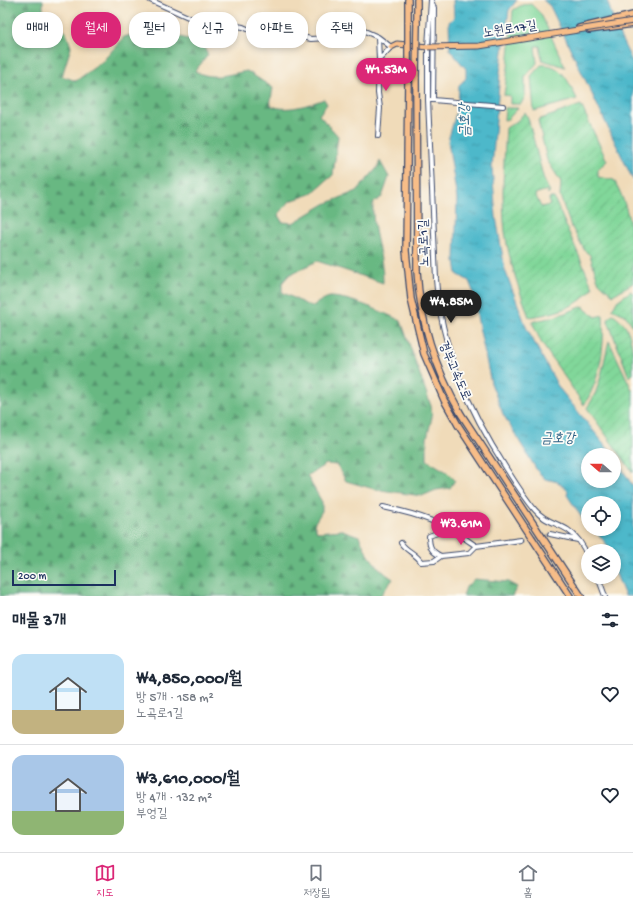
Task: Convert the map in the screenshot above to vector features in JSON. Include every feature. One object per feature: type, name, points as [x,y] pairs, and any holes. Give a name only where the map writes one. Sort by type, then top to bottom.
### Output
[{"type":"highway","name":"경부고속도로","points":[[408,0],[407,268],[414,317],[424,354],[444,400],[458,425],[570,596]]},
{"type":"highway","name":"경부고속도로","points":[[417,0],[417,271],[419,300],[429,342],[447,387],[461,414],[581,596]]},
{"type":"highway","points":[[566,32],[597,22],[633,15]]},
{"type":"highway","points":[[566,32],[633,24]]},
{"type":"main road","name":"노원로17길","points":[[391,47],[397,44],[428,47],[479,46],[633,21]]},
{"type":"street","points":[[150,0],[206,25],[226,24],[252,30],[274,31],[310,39],[326,38],[360,29],[378,37],[391,47],[379,60]]},
{"type":"street","points":[[431,0],[434,8],[431,100],[503,106]]},
{"type":"street","name":"노곡로1길","points":[[431,0],[428,47],[438,304],[450,354],[476,418],[523,495],[545,519],[568,530],[581,545]]},
{"type":"street","points":[[378,37],[378,93],[380,108],[378,136]]},
{"type":"street","points":[[383,507],[410,513],[444,525],[476,546]]},
{"type":"street","points":[[441,556],[436,554],[429,546],[429,536],[440,532],[444,525]]},
{"type":"street","points":[[550,534],[578,540]]},
{"type":"street","points":[[401,543],[405,549],[419,558],[421,562],[434,561],[441,556],[469,553],[476,546],[521,540]]},
{"type":"street","points":[[601,584],[605,596]]},
{"type":"green space","points":[[0,0],[43,0],[44,12],[12,12],[12,48],[63,48],[63,30],[66,32],[71,47],[62,76],[76,81],[103,61],[114,48],[121,48],[121,40],[124,37],[129,36],[129,48],[180,48],[180,37],[188,40],[188,48],[204,48],[208,55],[195,71],[208,76],[221,76],[247,71],[273,88],[270,105],[290,108],[304,106],[324,99],[327,104],[319,115],[338,136],[333,175],[311,194],[290,201],[278,215],[282,222],[293,223],[325,204],[357,191],[377,168],[380,161],[389,177],[382,197],[373,203],[374,223],[382,263],[383,283],[317,261],[289,275],[282,283],[282,292],[311,307],[330,297],[347,299],[376,309],[401,321],[431,406],[432,417],[427,438],[427,460],[447,472],[455,480],[450,488],[436,490],[422,496],[374,489],[346,481],[337,465],[326,464],[307,476],[322,502],[322,511],[314,524],[317,532],[342,530],[359,536],[365,549],[373,560],[393,579],[380,596],[0,596]]},
{"type":"green space","points":[[531,4],[541,14],[565,67],[542,60],[540,46],[535,46],[537,63],[525,77],[525,96],[521,104],[510,104],[510,96],[504,95],[513,10],[522,5]]},
{"type":"green space","points":[[541,65],[548,65],[560,71],[568,81],[577,99],[534,111],[531,76]]},
{"type":"green space","points":[[581,105],[607,161],[598,169],[598,177],[614,180],[625,205],[631,230],[633,283],[613,295],[598,281],[590,255],[585,251],[570,224],[560,196],[561,182],[547,160],[538,120]]},
{"type":"green space","points":[[505,108],[518,108],[508,119],[504,120]]},
{"type":"green space","points":[[525,112],[528,118],[544,180],[550,192],[548,194],[547,190],[535,194],[541,207],[550,205],[549,198],[554,198],[593,288],[580,301],[564,309],[529,317],[509,254],[505,232],[503,206],[506,128],[517,121]]},
{"type":"green space","points":[[631,291],[633,294],[633,326],[625,315],[612,309],[617,301]]},
{"type":"green space","points":[[584,306],[585,309],[596,317],[603,315],[603,338],[601,361],[598,373],[590,395],[584,405],[542,344],[532,322],[557,316]]},
{"type":"green space","points":[[613,314],[625,325],[630,339],[633,355],[633,374],[629,377],[608,321],[609,317]]},
{"type":"green space","points":[[609,341],[633,392],[633,473],[621,456],[621,448],[615,448],[587,408],[596,393]]},
{"type":"green space","points":[[474,579],[508,582],[517,587],[512,596],[463,596],[466,587]]},
{"type":"water","name":"금호강","points":[[453,0],[517,0],[509,10],[500,72],[492,168],[496,217],[505,270],[527,329],[559,388],[607,448],[581,448],[581,488],[621,488],[621,468],[633,486],[633,596],[625,596],[620,584],[621,544],[606,544],[600,536],[621,536],[621,496],[581,496],[581,516],[567,495],[568,491],[558,482],[545,479],[538,472],[503,414],[491,383],[473,291],[469,281],[457,274],[455,260],[457,199],[448,141],[458,106],[459,85],[466,78],[466,69],[450,50],[449,22],[454,17]]},
{"type":"water","points":[[543,0],[607,0],[616,28],[633,63],[633,180],[550,6]]},
{"type":"tunnel","points":[[521,540],[550,534]]}]
